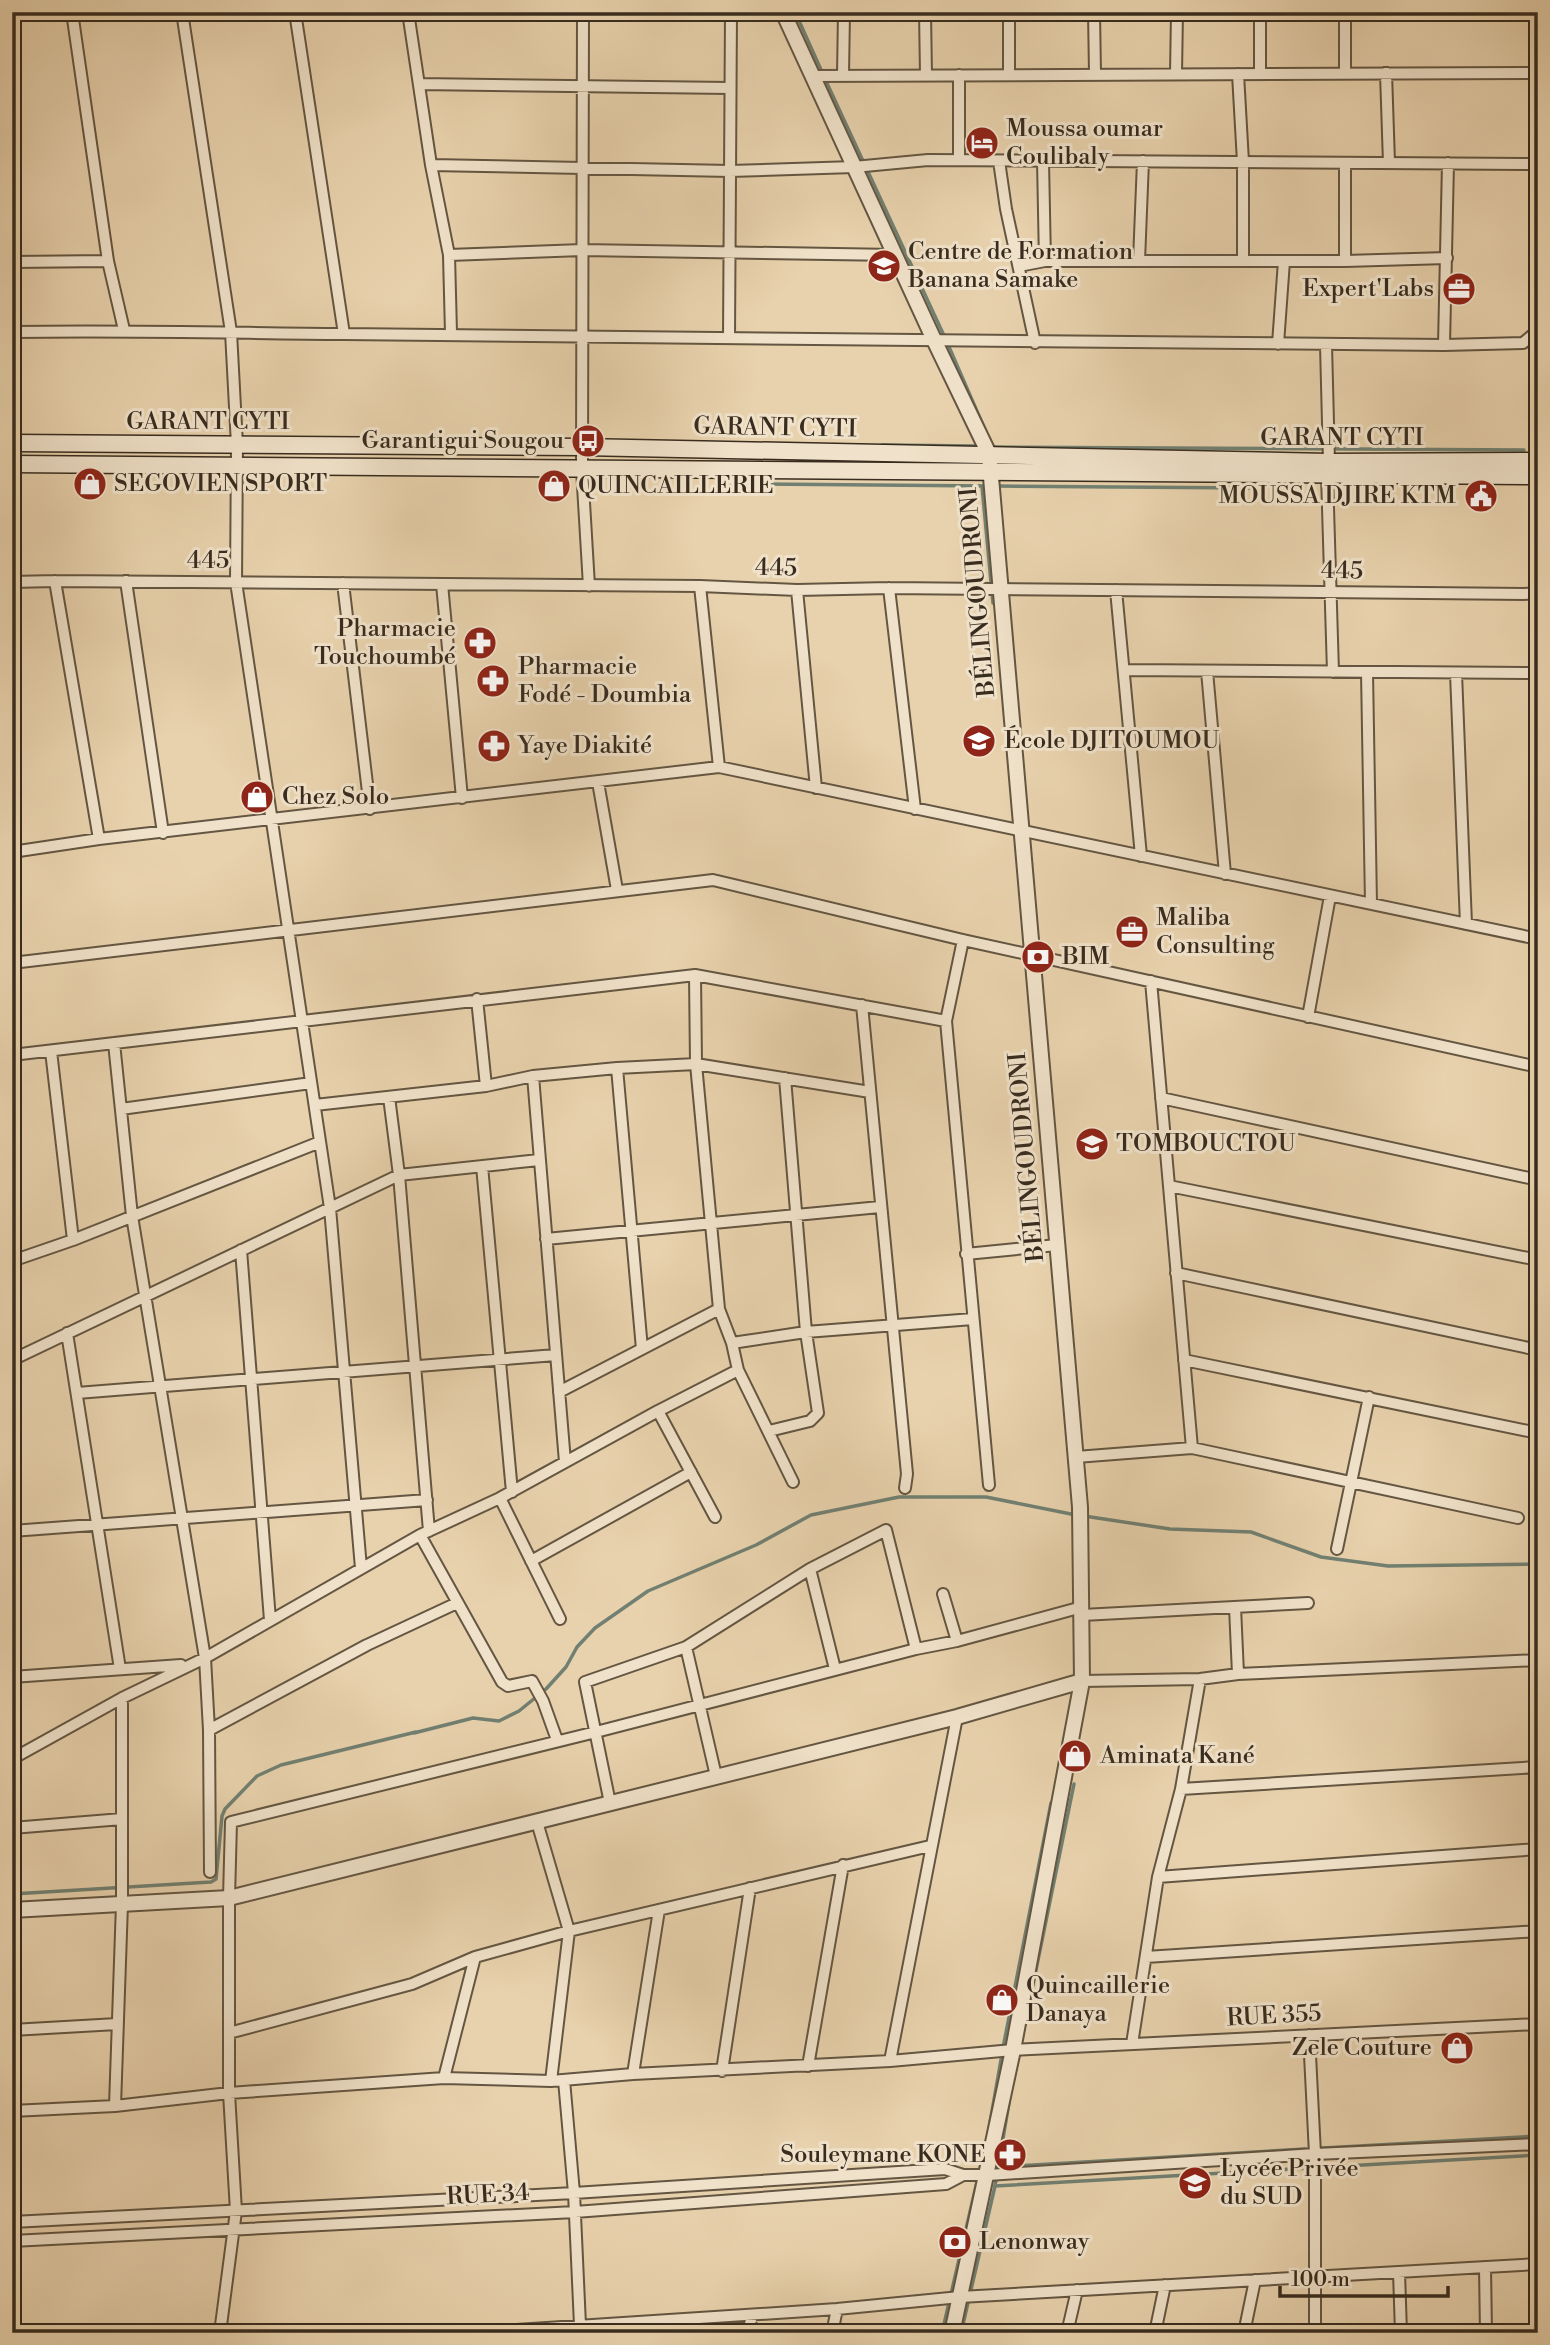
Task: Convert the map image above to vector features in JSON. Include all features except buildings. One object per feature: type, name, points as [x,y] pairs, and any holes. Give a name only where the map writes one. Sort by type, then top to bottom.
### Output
[{"type":"main road","name":"GARANT CYTI","points":[[12,443],[582,447],[990,463],[1328,468],[1538,476]]},
{"type":"main road","name":"GARANT CYTI","points":[[1328,468],[1538,461]]},
{"type":"main road","name":"GARANT CYTI","points":[[12,464],[582,468],[990,463]]},
{"type":"street","points":[[72,12],[108,261],[124,330]]},
{"type":"street","points":[[182,12],[231,332],[237,445],[236,582],[330,1208],[361,1568]]},
{"type":"street","points":[[295,12],[344,334]]},
{"type":"street","points":[[408,12],[431,165],[449,255],[451,333]]},
{"type":"street","points":[[583,12],[582,468],[589,586]]},
{"type":"street","points":[[729,338],[731,12]]},
{"type":"street","name":"BÉLINGOUDRONI","points":[[783,12],[990,463],[1080,1507],[1082,1681],[1013,2050],[952,2333]]},
{"type":"street","points":[[843,75],[844,12]]},
{"type":"street","points":[[925,12],[926,75]]},
{"type":"street","points":[[1009,12],[1009,75]]},
{"type":"street","points":[[1094,12],[1095,75]]},
{"type":"street","points":[[1176,74],[1177,12]]},
{"type":"street","points":[[1259,74],[1260,12]]},
{"type":"street","points":[[1345,12],[1345,73]]},
{"type":"street","points":[[12,332],[124,330],[451,333],[1035,343],[1523,343],[1535,333],[1535,12]]},
{"type":"street","points":[[1386,73],[1389,163]]},
{"type":"street","points":[[812,76],[1534,73]]},
{"type":"street","points":[[1238,74],[1243,162],[1243,261]]},
{"type":"street","points":[[959,75],[959,160]]},
{"type":"street","points":[[420,84],[730,88]]},
{"type":"street","points":[[431,165],[730,171],[928,160],[1536,164]]},
{"type":"street","points":[[1044,160],[1045,261]]},
{"type":"street","points":[[999,161],[1035,343]]},
{"type":"street","points":[[1139,261],[1143,161]]},
{"type":"street","points":[[1345,163],[1345,261]]},
{"type":"street","points":[[1444,345],[1448,163]]},
{"type":"street","points":[[449,255],[582,250],[895,255]]},
{"type":"street","points":[[1019,266],[1045,261],[1345,261],[1447,258]]},
{"type":"street","points":[[12,262],[108,261]]},
{"type":"street","points":[[1278,344],[1284,261]]},
{"type":"street","points":[[1326,345],[1333,672]]},
{"type":"street","points":[[55,581],[99,839]]},
{"type":"street","name":"445","points":[[12,582],[1538,594]]},
{"type":"street","points":[[127,582],[163,833]]},
{"type":"street","points":[[343,583],[370,809]]},
{"type":"street","points":[[442,584],[462,798]]},
{"type":"street","points":[[701,586],[719,767]]},
{"type":"street","points":[[889,588],[915,809]]},
{"type":"street","points":[[797,590],[816,788]]},
{"type":"street","points":[[1116,590],[1141,856]]},
{"type":"street","points":[[1124,670],[1538,673]]},
{"type":"street","points":[[1207,671],[1225,874]]},
{"type":"street","points":[[1367,672],[1371,904]]},
{"type":"street","points":[[1456,673],[1466,924]]},
{"type":"street","points":[[12,852],[99,839],[719,767],[1538,939]]},
{"type":"street","points":[[598,782],[617,890]]},
{"type":"street","points":[[12,963],[713,880],[963,940],[1538,1067]]},
{"type":"street","points":[[1308,1017],[1329,896]]},
{"type":"street","points":[[963,940],[946,1021],[989,1485]]},
{"type":"street","points":[[12,1055],[695,975],[946,1021]]},
{"type":"street","points":[[695,975],[696,1064],[719,1309],[732,1343],[738,1370],[793,1482]]},
{"type":"street","points":[[1151,981],[1192,1448]]},
{"type":"street","points":[[477,999],[486,1086]]},
{"type":"street","points":[[862,1005],[907,1474],[905,1488]]},
{"type":"street","points":[[114,1043],[132,1216],[205,1658],[209,1730],[210,1872]]},
{"type":"street","points":[[51,1051],[73,1240]]},
{"type":"street","points":[[315,1105],[486,1086],[533,1076],[696,1064],[870,1092]]},
{"type":"street","points":[[617,1068],[642,1349]]},
{"type":"street","points":[[533,1076],[565,1462]]},
{"type":"street","points":[[769,1431],[810,1422],[818,1413],[806,1332],[785,1078]]},
{"type":"street","points":[[121,1109],[312,1083]]},
{"type":"street","points":[[389,1097],[399,1175],[427,1500],[425,1533],[457,1604],[502,1682],[508,1686],[532,1681],[543,1701],[557,1740]]},
{"type":"street","points":[[1161,1098],[1538,1180]]},
{"type":"street","points":[[12,1261],[73,1240],[320,1142]]},
{"type":"street","points":[[12,1360],[399,1175],[539,1160]]},
{"type":"street","points":[[482,1166],[512,1492]]},
{"type":"street","points":[[1169,1186],[1538,1260]]},
{"type":"street","points":[[546,1239],[880,1207]]},
{"type":"street","points":[[966,1254],[1057,1245]]},
{"type":"street","points":[[241,1250],[270,1620]]},
{"type":"street","points":[[1176,1273],[1538,1350]]},
{"type":"street","points":[[559,1391],[719,1309]]},
{"type":"street","points":[[732,1343],[806,1332],[973,1319]]},
{"type":"street","points":[[67,1334],[120,1669]]},
{"type":"street","points":[[77,1393],[556,1355]]},
{"type":"street","points":[[1184,1360],[1538,1433]]},
{"type":"street","points":[[12,1730],[14,1759],[122,1698],[187,1664],[205,1658],[425,1533],[512,1492],[738,1370]]},
{"type":"street","points":[[1337,1549],[1369,1397]]},
{"type":"street","points":[[658,1411],[715,1517]]},
{"type":"street","points":[[1076,1457],[1192,1448],[1518,1518]]},
{"type":"street","points":[[531,1560],[691,1472]]},
{"type":"street","points":[[500,1498],[560,1619]]},
{"type":"street","points":[[12,1531],[427,1500]]},
{"type":"street","points":[[610,1803],[585,1682],[686,1647],[810,1569],[886,1530],[916,1649]]},
{"type":"street","points":[[810,1569],[835,1670]]},
{"type":"street","points":[[943,1594],[957,1641]]},
{"type":"street","points":[[220,2333],[236,2211],[229,2093],[231,1822],[596,1732],[916,1649],[1082,1611],[1308,1603]]},
{"type":"street","points":[[209,1730],[368,1644],[457,1604]]},
{"type":"street","points":[[1235,1607],[1238,1674]]},
{"type":"street","points":[[686,1647],[716,1776]]},
{"type":"street","points":[[12,1910],[122,1900],[229,1898],[957,1717],[1082,1681],[1200,1679],[1238,1674],[1538,1660]]},
{"type":"street","points":[[12,1677],[187,1664]]},
{"type":"street","points":[[1132,2045],[1158,1877],[1181,1789],[1200,1679]]},
{"type":"street","points":[[115,2106],[122,1900],[122,1698]]},
{"type":"street","points":[[890,2061],[957,1717]]},
{"type":"street","points":[[1181,1789],[1538,1767]]},
{"type":"street","points":[[12,1828],[122,1819]]},
{"type":"street","points":[[537,1822],[569,1931],[551,2081]]},
{"type":"street","points":[[229,2033],[412,1984],[475,1957],[569,1931],[930,1846]]},
{"type":"street","points":[[1158,1877],[1538,1849]]},
{"type":"street","points":[[807,2066],[843,1865]]},
{"type":"street","points":[[722,2071],[750,1888]]},
{"type":"street","points":[[633,2074],[659,1910]]},
{"type":"street","points":[[1146,1957],[1538,1931]]},
{"type":"street","points":[[444,2078],[475,1957]]},
{"type":"street","points":[[12,2030],[117,2024]]},
{"type":"street","name":"RUE 355","points":[[12,2111],[115,2106],[229,2093],[444,2078],[551,2081],[633,2074],[890,2061],[1013,2050],[1538,2024]]},
{"type":"street","points":[[1309,2035],[1315,2154],[1315,2333]]},
{"type":"street","points":[[564,2080],[574,2193],[579,2329]]},
{"type":"street","name":"RUE 34","points":[[12,2222],[574,2193],[945,2169],[963,2175],[988,2175],[1315,2154],[1538,2144]]},
{"type":"street","name":"RUE 34","points":[[12,2241],[575,2212],[946,2184],[963,2175]]},
{"type":"street","points":[[469,2333],[663,2327],[752,2315],[960,2297],[1538,2264]]},
{"type":"street","points":[[1485,2267],[1486,2333]]},
{"type":"street","points":[[1399,2272],[1401,2333]]},
{"type":"street","points":[[1244,2333],[1255,2280]]},
{"type":"street","points":[[1155,2333],[1166,2285]]},
{"type":"street","points":[[1067,2333],[1077,2290]]},
{"type":"street","points":[[832,2333],[837,2309]]},
{"type":"street","points":[[748,2333],[752,2315]]},
{"type":"waterway","points":[[795,12],[822,72]]},
{"type":"waterway","points":[[825,79],[986,432]]},
{"type":"waterway","points":[[882,445],[979,446]]},
{"type":"waterway","points":[[990,447],[1524,450]]},
{"type":"waterway","points":[[725,487],[750,484],[988,486]]},
{"type":"waterway","points":[[982,486],[993,603]]},
{"type":"waterway","points":[[996,486],[1252,488]]},
{"type":"waterway","points":[[414,1733],[473,1718],[499,1721],[519,1711],[546,1689],[566,1667],[577,1647],[595,1628],[648,1591],[756,1545],[811,1515],[899,1497],[986,1497],[1076,1515]]},
{"type":"waterway","points":[[1084,1516],[1170,1529],[1251,1532],[1321,1557],[1388,1566],[1538,1564]]},
{"type":"waterway","points":[[12,1894],[211,1882],[216,1879],[225,1809],[257,1776],[281,1765],[416,1732]]},
{"type":"waterway","points":[[961,2333],[995,2186],[1010,2097],[1074,1784]]},
{"type":"waterway","points":[[1003,2048],[1051,1803]]},
{"type":"waterway","points":[[942,2333],[988,2134],[1002,2054]]},
{"type":"waterway","points":[[1323,2148],[1538,2136]]},
{"type":"waterway","points":[[999,2167],[1305,2149]]},
{"type":"waterway","points":[[995,2186],[1538,2155]]},
{"type":"place","name":"Moussa oumar Coulibaly","points":[[982,143]]},
{"type":"place","name":"Centre de Formation Banana Samake","points":[[884,266]]},
{"type":"place","name":"Expert'Labs","points":[[1459,289]]},
{"type":"place","name":"Garantigui Sougou","points":[[588,441]]},
{"type":"place","name":"SEGOVIEN SPORT","points":[[90,484]]},
{"type":"place","name":"QUINCAILLERIE","points":[[554,486]]},
{"type":"place","name":"MOUSSA DJIRE KTM","points":[[1481,496]]},
{"type":"place","name":"Pharmacie Touchoumbé","points":[[480,643]]},
{"type":"place","name":"Pharmacie Fodé - Doumbia","points":[[493,681]]},
{"type":"place","name":"École DJITOUMOU","points":[[979,741]]},
{"type":"place","name":"Yaye Diakité","points":[[494,746]]},
{"type":"place","name":"Chez Solo","points":[[257,797]]},
{"type":"place","name":"Maliba Consulting","points":[[1132,932]]},
{"type":"place","name":"BIM","points":[[1038,957]]},
{"type":"place","name":"TOMBOUCTOU","points":[[1092,1144]]},
{"type":"place","name":"Aminata Kané","points":[[1075,1756]]},
{"type":"place","name":"Quincaillerie Danaya","points":[[1002,2000]]},
{"type":"place","name":"Zele Couture","points":[[1457,2048]]},
{"type":"place","name":"Souleymane KONE","points":[[1010,2155]]},
{"type":"place","name":"Lycée Privée du SUD","points":[[1195,2183]]},
{"type":"place","name":"Lenonway","points":[[955,2242]]}]
